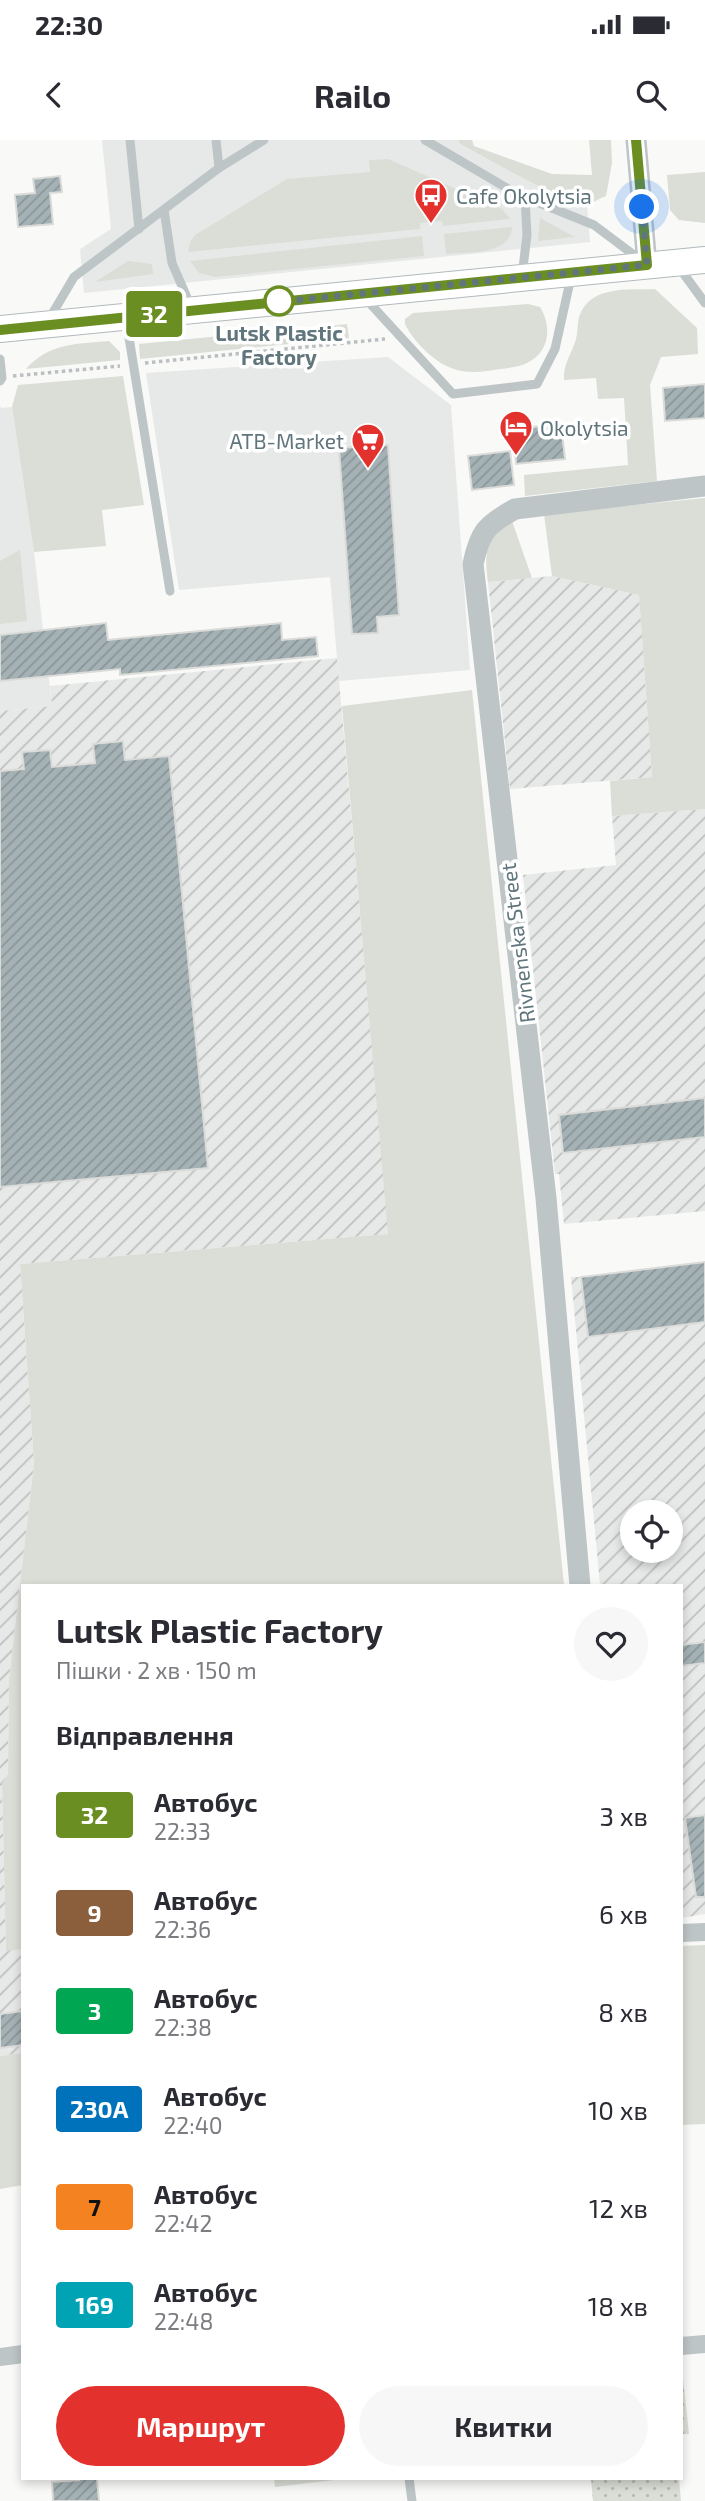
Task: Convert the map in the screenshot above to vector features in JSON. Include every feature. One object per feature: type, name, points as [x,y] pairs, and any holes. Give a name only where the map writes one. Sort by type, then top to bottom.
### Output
[{"type":"main road","points":[[0,330],[705,260]]},
{"type":"street","points":[[636,140],[647,265]]},
{"type":"street","name":"Rivnenska Street","points":[[580,1584],[546,1198],[473,565],[478,541],[493,521],[514,509],[705,486]]},
{"type":"street","points":[[683,1933],[705,1932]]},
{"type":"street","points":[[683,2346],[705,2344]]},
{"type":"street","points":[[0,2357],[21,2354]]},
{"type":"lane","points":[[130,140],[139,229]]},
{"type":"lane","points":[[216,140],[219,169]]},
{"type":"lane","points":[[45,325],[74,277],[219,169],[264,140]]},
{"type":"lane","points":[[425,140],[525,197],[594,225],[647,265]]},
{"type":"lane","points":[[522,277],[527,235],[525,197]]},
{"type":"lane","points":[[164,210],[172,263],[193,310]]},
{"type":"lane","points":[[675,262],[705,303]]},
{"type":"lane","points":[[361,293],[453,394],[537,384],[555,349],[572,272]]},
{"type":"lane","points":[[126,317],[170,591]]},
{"type":"lane","points":[[0,359],[1,379]]},
{"type":"lane","points":[[409,2480],[412,2501]]},
{"type":"path","points":[[1,379],[401,337]]},
{"type":"shaded area","points":[[102,140],[458,140],[460,144],[496,164],[570,200],[587,204],[590,242],[84,293],[80,249],[111,229]]},
{"type":"shaded area","points":[[458,140],[472,140],[474,146],[552,174],[592,175],[589,140],[611,140],[612,163],[606,196],[588,204],[575,202],[504,168],[460,144]]},
{"type":"shaded area","points":[[388,159],[502,209],[510,219],[443,226],[442,221],[420,223],[420,229],[188,252],[195,235],[287,179],[370,172],[369,160]]},
{"type":"shaded area","points":[[705,172],[705,223],[679,220],[670,210],[667,175]]},
{"type":"shaded area","points":[[540,218],[575,237],[538,241]]},
{"type":"shaded area","points":[[512,227],[510,236],[496,248],[446,254],[444,234]]},
{"type":"shaded area","points":[[422,236],[424,256],[215,277],[199,273],[190,261]]},
{"type":"shaded area","points":[[128,261],[152,264],[153,274],[95,282]]},
{"type":"shaded area","points":[[655,289],[697,328],[698,354],[661,357],[650,385],[657,481],[525,496],[524,475],[628,465],[624,398],[598,399],[596,378],[564,380],[565,369],[576,339],[579,317],[592,299],[611,291]]},
{"type":"shaded area","points":[[528,304],[540,307],[544,314],[547,338],[535,358],[511,368],[474,372],[449,367],[427,352],[405,324],[405,319],[413,313]]},
{"type":"shaded area","points":[[347,324],[349,338],[140,359],[139,344],[262,332],[264,340],[311,335],[311,328]]},
{"type":"shaded area","points":[[109,341],[120,352],[120,360],[26,369],[44,354],[64,346]]},
{"type":"shaded area","points":[[388,357],[451,405],[470,670],[339,681],[330,577],[179,590],[146,373]]},
{"type":"shaded area","points":[[123,376],[144,505],[102,510],[106,546],[34,552],[12,407],[18,385]]},
{"type":"shaded area","points":[[0,405],[1,408],[12,407],[34,552],[52,706],[0,711]]},
{"type":"shaded area","points":[[705,498],[705,809],[612,816],[610,781],[652,777],[639,595],[552,576],[544,514]]},
{"type":"shaded area","points":[[512,521],[532,578],[488,582],[488,547],[496,534]]},
{"type":"shaded area","points":[[20,550],[27,621],[0,624],[0,561]]},
{"type":"shaded area","points":[[552,576],[639,595],[652,777],[510,789],[488,582]]},
{"type":"shaded area","points":[[337,658],[389,1234],[20,1264],[34,1463],[9,1679],[8,1775],[2,1784],[6,1950],[21,1949],[21,2053],[0,2056],[0,711],[52,706],[50,686]]},
{"type":"shaded area","points":[[472,690],[564,1584],[21,1584],[21,1949],[6,1951],[2,1784],[8,1775],[9,1679],[34,1463],[20,1264],[388,1234],[342,706]]},
{"type":"shaded area","points":[[705,809],[705,1211],[564,1224],[559,1174],[555,1174],[523,875],[616,865],[612,816]]},
{"type":"shaded area","points":[[705,1262],[705,1914],[683,1918],[683,1584],[600,1584],[571,1277]]},
{"type":"shaded area","points":[[705,1945],[705,2124],[683,2125],[683,1946]]},
{"type":"shaded area","points":[[21,2053],[21,2185],[0,2189],[0,2056]]},
{"type":"shaded area","points":[[683,2378],[689,2434],[683,2434]]},
{"type":"shaded area","points":[[274,2480],[334,2480],[275,2487]]},
{"type":"shaded area","points":[[591,2480],[679,2480],[681,2501],[593,2501]]},
{"type":"building","points":[[60,176],[62,192],[50,193],[53,224],[18,227],[15,195],[35,193],[33,179]]},
{"type":"building","points":[[705,384],[705,418],[665,421],[663,388]]},
{"type":"building","points":[[561,424],[565,459],[516,464],[513,429]]},
{"type":"building","points":[[388,445],[399,615],[377,617],[378,633],[352,634],[339,448]]},
{"type":"building","points":[[510,451],[514,485],[472,490],[468,456]]},
{"type":"building","points":[[106,623],[108,640],[281,623],[282,640],[316,637],[318,656],[120,675],[120,669],[0,681],[0,635]]},
{"type":"building","points":[[123,741],[125,760],[169,756],[208,1168],[0,1187],[0,771],[24,769],[22,752],[50,750],[52,767],[95,763],[93,744]]},
{"type":"building","points":[[705,1098],[705,1137],[563,1153],[559,1115]]},
{"type":"building","points":[[705,1262],[705,1322],[588,1337],[581,1277]]},
{"type":"building","points":[[705,1642],[705,1663],[683,1666],[683,1645]]},
{"type":"building","points":[[705,1815],[705,1897],[696,1897],[685,1818]]},
{"type":"building","points":[[21,2011],[21,2045],[0,2048],[0,2014]]},
{"type":"building","points":[[97,2480],[99,2501],[53,2501],[52,2482]]},
{"type":"bus line","name":"32","points":[[0,330],[647,265],[636,140]]},
{"type":"place","name":"Cafe Okolytsia","points":[[431,225]]},
{"type":"place","name":"Lutsk Plastic Factory","points":[[279,301]]},
{"type":"place","name":"Okolytsia","points":[[516,457]]},
{"type":"place","name":"ATB-Market","points":[[368,470]]},
{"type":"route","points":[[279,301],[277,302],[647,265],[642,207]]}]
